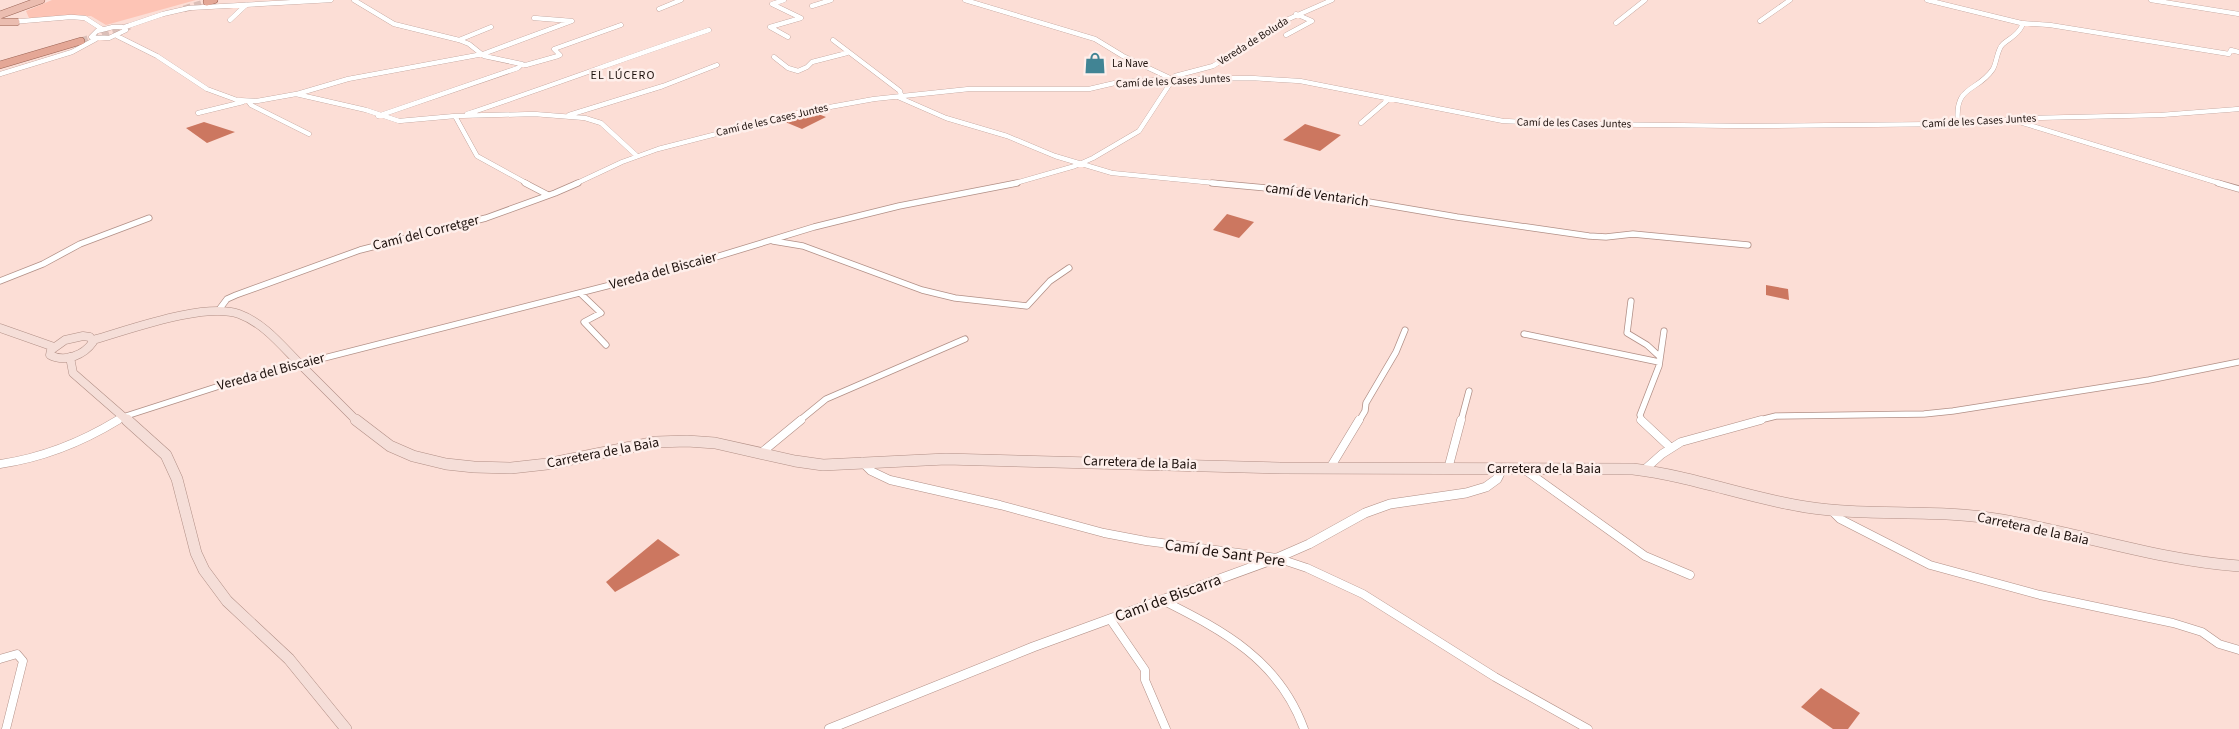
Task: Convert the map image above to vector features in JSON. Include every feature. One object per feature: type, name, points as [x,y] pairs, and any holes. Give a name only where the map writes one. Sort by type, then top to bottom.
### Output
[{"type":"highway","points":[[0,64],[79,40]]},
{"type":"main road","points":[[0,15],[36,0]]},
{"type":"main road","points":[[0,15],[41,0]]},
{"type":"main road","points":[[0,23],[16,22]]},
{"type":"main road","name":"Carretera de la Baia","points":[[54,347],[65,340],[78,337],[88,337],[93,340],[163,320],[218,311],[238,314],[258,324],[302,364],[364,428],[390,446],[413,456],[446,464],[511,468],[547,464],[656,442],[715,443],[795,461],[823,465],[946,459],[1330,468],[1605,468],[1644,470],[1804,507],[1920,516],[1974,516],[1998,519],[2031,525],[2163,557],[2200,563],[2239,566]]},
{"type":"main road","points":[[1,330],[54,347],[50,354],[51,357],[59,358],[70,357],[88,348],[93,340]]},
{"type":"main road","points":[[70,357],[73,374],[166,455],[177,479],[196,553],[213,583],[227,602],[260,630],[289,659],[346,729]]},
{"type":"street","points":[[96,39],[91,37],[91,35],[102,29],[125,28],[174,11],[246,4],[331,0]]},
{"type":"street","points":[[354,0],[394,24],[459,40],[470,44],[483,54],[522,64],[535,63],[558,56],[560,55],[554,49],[621,25]]},
{"type":"street","points":[[659,9],[681,0]]},
{"type":"street","points":[[784,0],[772,4],[801,18],[770,27],[788,37]]},
{"type":"street","points":[[812,6],[830,0]]},
{"type":"street","points":[[965,0],[984,8],[1095,39],[1132,61],[1173,79]]},
{"type":"street","name":"Vereda de Boluda","points":[[1173,79],[1174,76],[1213,66],[1296,14],[1332,0]]},
{"type":"street","points":[[1616,23],[1645,0]]},
{"type":"street","points":[[1760,21],[1790,0]]},
{"type":"street","points":[[1927,0],[2021,23],[2050,25],[2229,54],[2231,50],[2239,52]]},
{"type":"street","points":[[2150,0],[2239,14]]},
{"type":"street","points":[[230,20],[246,4]]},
{"type":"street","points":[[1286,35],[1312,21],[1296,14]]},
{"type":"street","points":[[16,22],[85,18],[102,29]]},
{"type":"street","points":[[198,113],[246,101],[296,94],[348,79],[483,54],[572,21],[534,18]]},
{"type":"street","points":[[1958,123],[1957,104],[1959,100],[1970,88],[1991,71],[2001,45],[2017,35],[2022,26],[2021,23]]},
{"type":"street","points":[[459,40],[491,27]]},
{"type":"street","points":[[0,74],[72,52],[96,39],[117,36],[124,32],[125,28]]},
{"type":"street","points":[[461,116],[556,84],[612,62],[709,30]]},
{"type":"street","points":[[117,36],[157,56],[208,90],[246,101],[309,134]]},
{"type":"street","points":[[833,40],[847,53],[900,91],[899,97]]},
{"type":"street","points":[[774,57],[794,71],[809,67],[812,62],[847,53]]},
{"type":"street","points":[[378,116],[518,68],[522,64]]},
{"type":"street","points":[[565,116],[664,86],[717,65]]},
{"type":"street","name":"Camí de les Cases Juntes","points":[[636,156],[772,118],[848,103],[969,89],[1088,89],[1120,82],[1173,79],[1273,78],[1300,81],[1516,122],[1745,126],[1958,123],[2009,119],[2161,115],[2239,109]]},
{"type":"street","name":"Vereda del Biscaier","points":[[0,464],[20,461],[52,451],[95,434],[123,417],[238,380],[693,264],[872,212],[1008,185],[1081,164],[1139,131],[1173,79]]},
{"type":"street","points":[[305,97],[313,90]]},
{"type":"street","points":[[296,94],[366,110],[378,116],[399,121],[455,116],[534,114],[595,120],[602,123],[636,156]]},
{"type":"street","name":"camí de Ventarich","points":[[899,97],[946,118],[1007,136],[1055,156],[1112,173],[1310,192],[1466,219],[1571,234],[1606,237],[1633,234],[1748,245]]},
{"type":"street","points":[[1360,123],[1389,99]]},
{"type":"street","points":[[455,116],[477,156],[548,195]]},
{"type":"street","points":[[2009,119],[2239,189]]},
{"type":"street","name":"Camí del Corretger","points":[[218,311],[228,299],[236,294],[333,259],[425,232],[467,224],[548,195],[636,156]]},
{"type":"street","points":[[0,281],[43,264],[80,244],[149,218]]},
{"type":"street","points":[[772,240],[803,246],[922,290],[983,302],[1027,306],[1050,281],[1069,268]]},
{"type":"street","points":[[580,293],[601,313],[584,322],[606,344]]},
{"type":"street","points":[[1631,301],[1627,333],[1647,345],[1659,359]]},
{"type":"street","points":[[1330,468],[1365,411],[1366,402],[1396,352],[1405,330]]},
{"type":"street","points":[[1664,332],[1659,359],[1640,415],[1642,422],[1671,448]]},
{"type":"street","points":[[1524,334],[1659,359]]},
{"type":"street","points":[[760,453],[826,399],[965,339]]},
{"type":"street","points":[[1644,470],[1662,454],[1681,442],[1708,433],[1776,416],[1924,414],[1953,411],[2149,380],[2239,362]]},
{"type":"street","points":[[1448,469],[1469,392]]},
{"type":"street","name":"Camí de Sant Pere","points":[[862,462],[866,469],[890,480],[1000,505],[1104,533],[1146,541],[1277,558],[1295,563],[1357,592],[1494,677],[1588,729]]},
{"type":"street","name":"Camí de Biscarra","points":[[828,729],[1033,647],[1277,558],[1309,544],[1365,513],[1382,507],[1486,488],[1497,480],[1502,469]]},
{"type":"street","points":[[1524,469],[1638,552],[1690,576]]},
{"type":"street","points":[[1832,510],[1840,519],[1930,565],[2040,595],[2173,622],[2202,632],[2220,644],[2239,650]]},
{"type":"street","points":[[1162,600],[1210,624],[1262,662],[1292,702],[1304,729]]},
{"type":"street","points":[[1110,619],[1146,670],[1146,680],[1166,729]]},
{"type":"street","points":[[0,659],[17,654],[23,661],[6,729]]},
{"type":"shaded area","points":[[52,0],[196,0],[106,25],[91,16],[29,18],[26,11]]},
{"type":"shaded area","points":[[813,112],[826,117],[802,129],[778,119]]},
{"type":"shaded area","points":[[204,122],[235,132],[207,143],[186,128]]},
{"type":"shaded area","points":[[1305,124],[1341,135],[1320,151],[1283,140]]},
{"type":"shaded area","points":[[1227,214],[1254,222],[1239,238],[1213,230]]},
{"type":"shaded area","points":[[1766,285],[1788,289],[1789,300],[1766,295]]},
{"type":"shaded area","points":[[658,539],[680,555],[615,592],[606,582]]},
{"type":"shaded area","points":[[1821,688],[1860,713],[1848,729],[1833,729],[1801,707]]},
{"type":"tunnel","points":[[184,9],[207,2]]},
{"type":"tunnel","points":[[81,41],[130,26]]},
{"type":"place","name":"La Nave","points":[[1095,63]]},
{"type":"district","name":"EL LÚCERO","points":[[623,75]]}]
